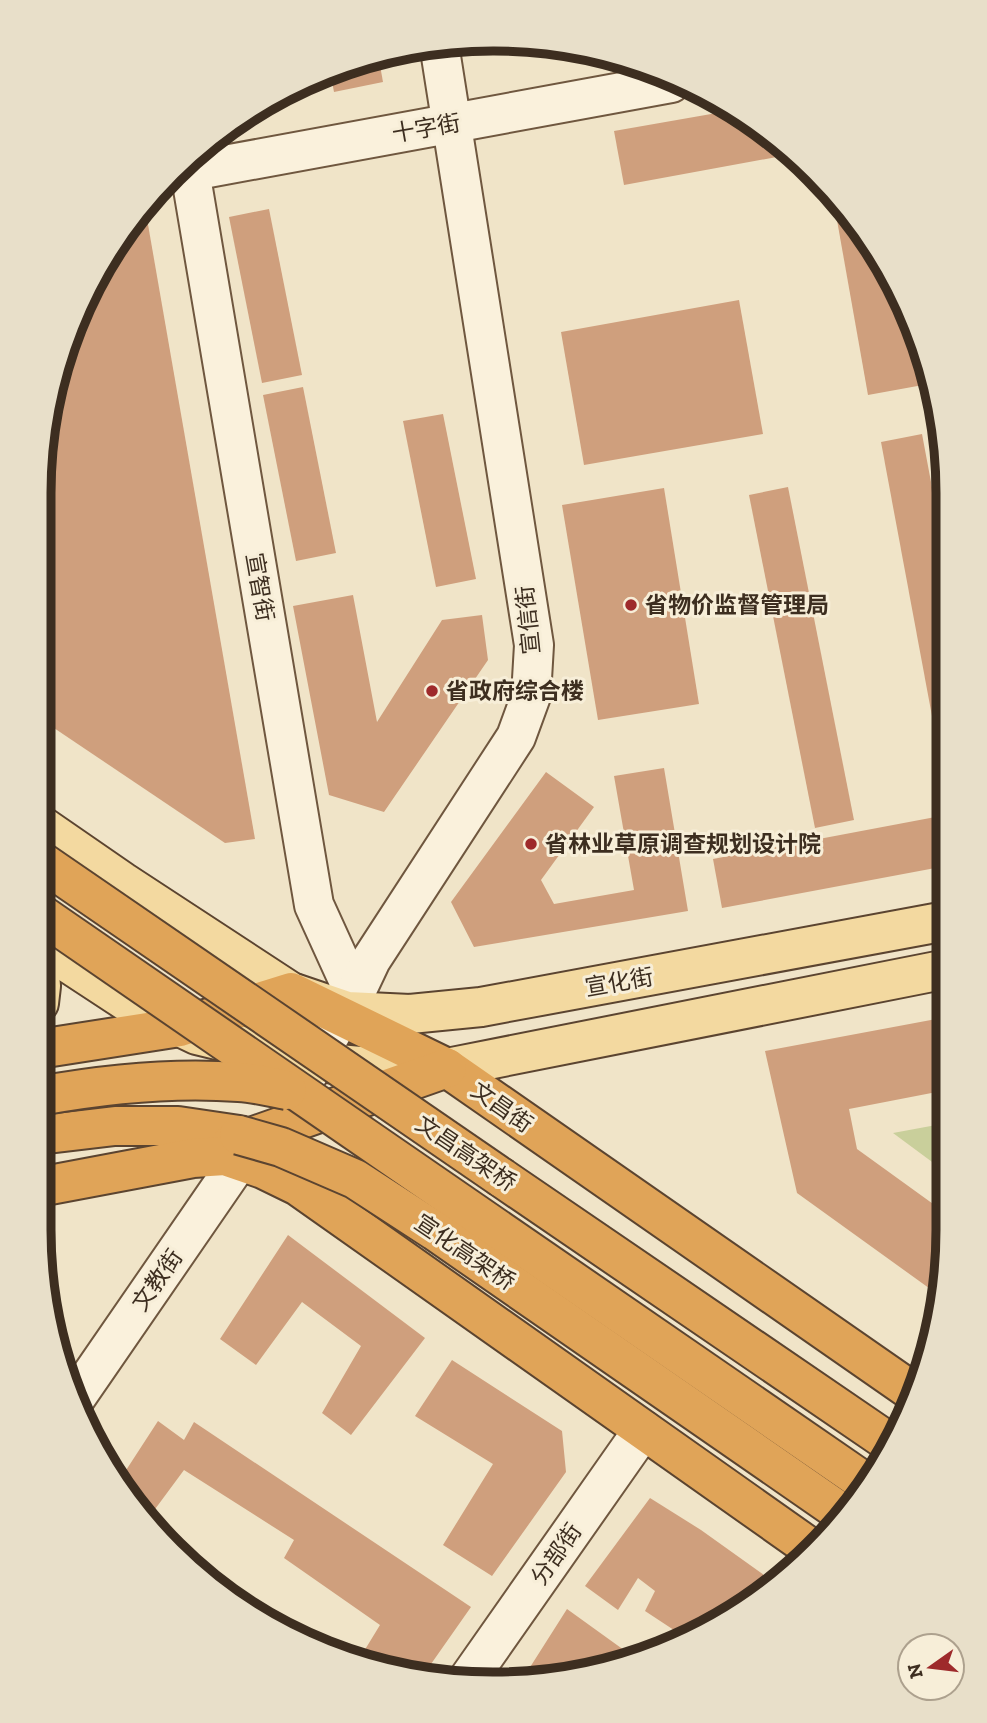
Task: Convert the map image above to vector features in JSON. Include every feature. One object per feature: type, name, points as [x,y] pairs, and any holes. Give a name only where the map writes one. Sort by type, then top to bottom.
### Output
[{"type":"highway","name":"文昌高架桥","points":[[51,868],[883,1439]]},
{"type":"highway","name":"文昌高架桥","points":[[51,921],[860,1479]]},
{"type":"highway","points":[[51,1047],[180,1027],[291,992],[348,1007],[447,1069]]},
{"type":"highway","points":[[193,1158],[447,1069]]},
{"type":"highway","name":"文昌街","points":[[447,1069],[907,1388]]},
{"type":"highway","points":[[51,1094],[166,1080],[241,1082],[267,1086],[318,1096],[379,1119],[502,1178]]},
{"type":"highway","name":"宣化高架桥","points":[[51,1134],[114,1126],[178,1126],[227,1133],[281,1147],[355,1179],[435,1231],[836,1509]]},
{"type":"highway","points":[[51,1185],[193,1158],[225,1156],[263,1169],[298,1186],[805,1544]]},
{"type":"main road","points":[[51,832],[291,992]]},
{"type":"main road","name":"宣化街","points":[[348,1007],[410,1014],[481,1007],[936,923]]},
{"type":"main road","name":"文昌街","points":[[51,952],[126,1001],[197,1035],[315,1062],[405,1070],[447,1069]]},
{"type":"main road","points":[[447,1069],[936,970]]},
{"type":"street","name":"宣信街","points":[[278,1127],[348,1007],[371,960],[516,737],[531,696],[534,645],[441,55]]},
{"type":"street","name":"十字街","points":[[190,171],[664,84]]},
{"type":"street","name":"宣智街","points":[[186,174],[314,905],[348,1007]]},
{"type":"street","name":"文教街","points":[[81,1391],[239,1161]]},
{"type":"street","name":"分部街","points":[[474,1671],[643,1430]]},
{"type":"green space","points":[[936,1125],[936,1165],[893,1133]]},
{"type":"building","points":[[380,66],[383,82],[334,92],[332,81]]},
{"type":"building","points":[[719,113],[780,156],[624,185],[614,131]]},
{"type":"building","points":[[269,209],[302,375],[262,383],[229,217]]},
{"type":"building","points":[[836,213],[862,248],[891,298],[913,351],[923,385],[868,395]]},
{"type":"building","points":[[147,218],[255,839],[225,843],[51,726],[51,494],[59,407],[74,351],[96,298],[125,248]]},
{"type":"building","points":[[739,300],[763,434],[584,465],[561,332]]},
{"type":"building","points":[[303,387],[336,553],[296,561],[263,395]]},
{"type":"building","points":[[443,414],[476,579],[436,587],[403,421]]},
{"type":"building","points":[[922,434],[936,509],[936,738],[881,442]]},
{"type":"building","points":[[788,487],[854,820],[815,828],[749,495]]},
{"type":"building","name":"省物价监督管理局","points":[[664,488],[699,704],[598,720],[562,505]]},
{"type":"building","name":"省政府综合楼","points":[[353,595],[377,722],[442,620],[482,615],[488,660],[384,812],[329,795],[293,606]]},
{"type":"building","name":"省林业草原调查规划设计院","points":[[664,768],[688,911],[474,947],[451,902],[546,772],[594,807],[541,880],[554,904],[634,890],[614,776]]},
{"type":"building","points":[[936,817],[936,868],[722,908],[713,859]]},
{"type":"building","points":[[936,1019],[936,1092],[849,1109],[857,1149],[936,1206],[932,1290],[797,1193],[765,1051]]},
{"type":"building","points":[[288,1235],[425,1338],[351,1435],[322,1413],[361,1346],[302,1302],[256,1365],[220,1339]]},
{"type":"building","points":[[452,1360],[562,1431],[566,1472],[492,1576],[443,1545],[493,1464],[415,1416]]},
{"type":"building","points":[[158,1421],[184,1440],[194,1422],[471,1607],[429,1667],[363,1652],[380,1625],[284,1558],[294,1540],[184,1470],[153,1512],[124,1473]]},
{"type":"building","points":[[650,1498],[701,1530],[767,1577],[715,1613],[677,1632],[645,1611],[655,1591],[638,1578],[618,1610],[585,1586]]},
{"type":"building","points":[[567,1609],[626,1652],[580,1664],[528,1670]]},
{"type":"place","name":"省物价监督管理局","points":[[631,605]]},
{"type":"place","name":"省政府综合楼","points":[[432,691]]},
{"type":"place","name":"省林业草原调查规划设计院","points":[[531,844]]}]
